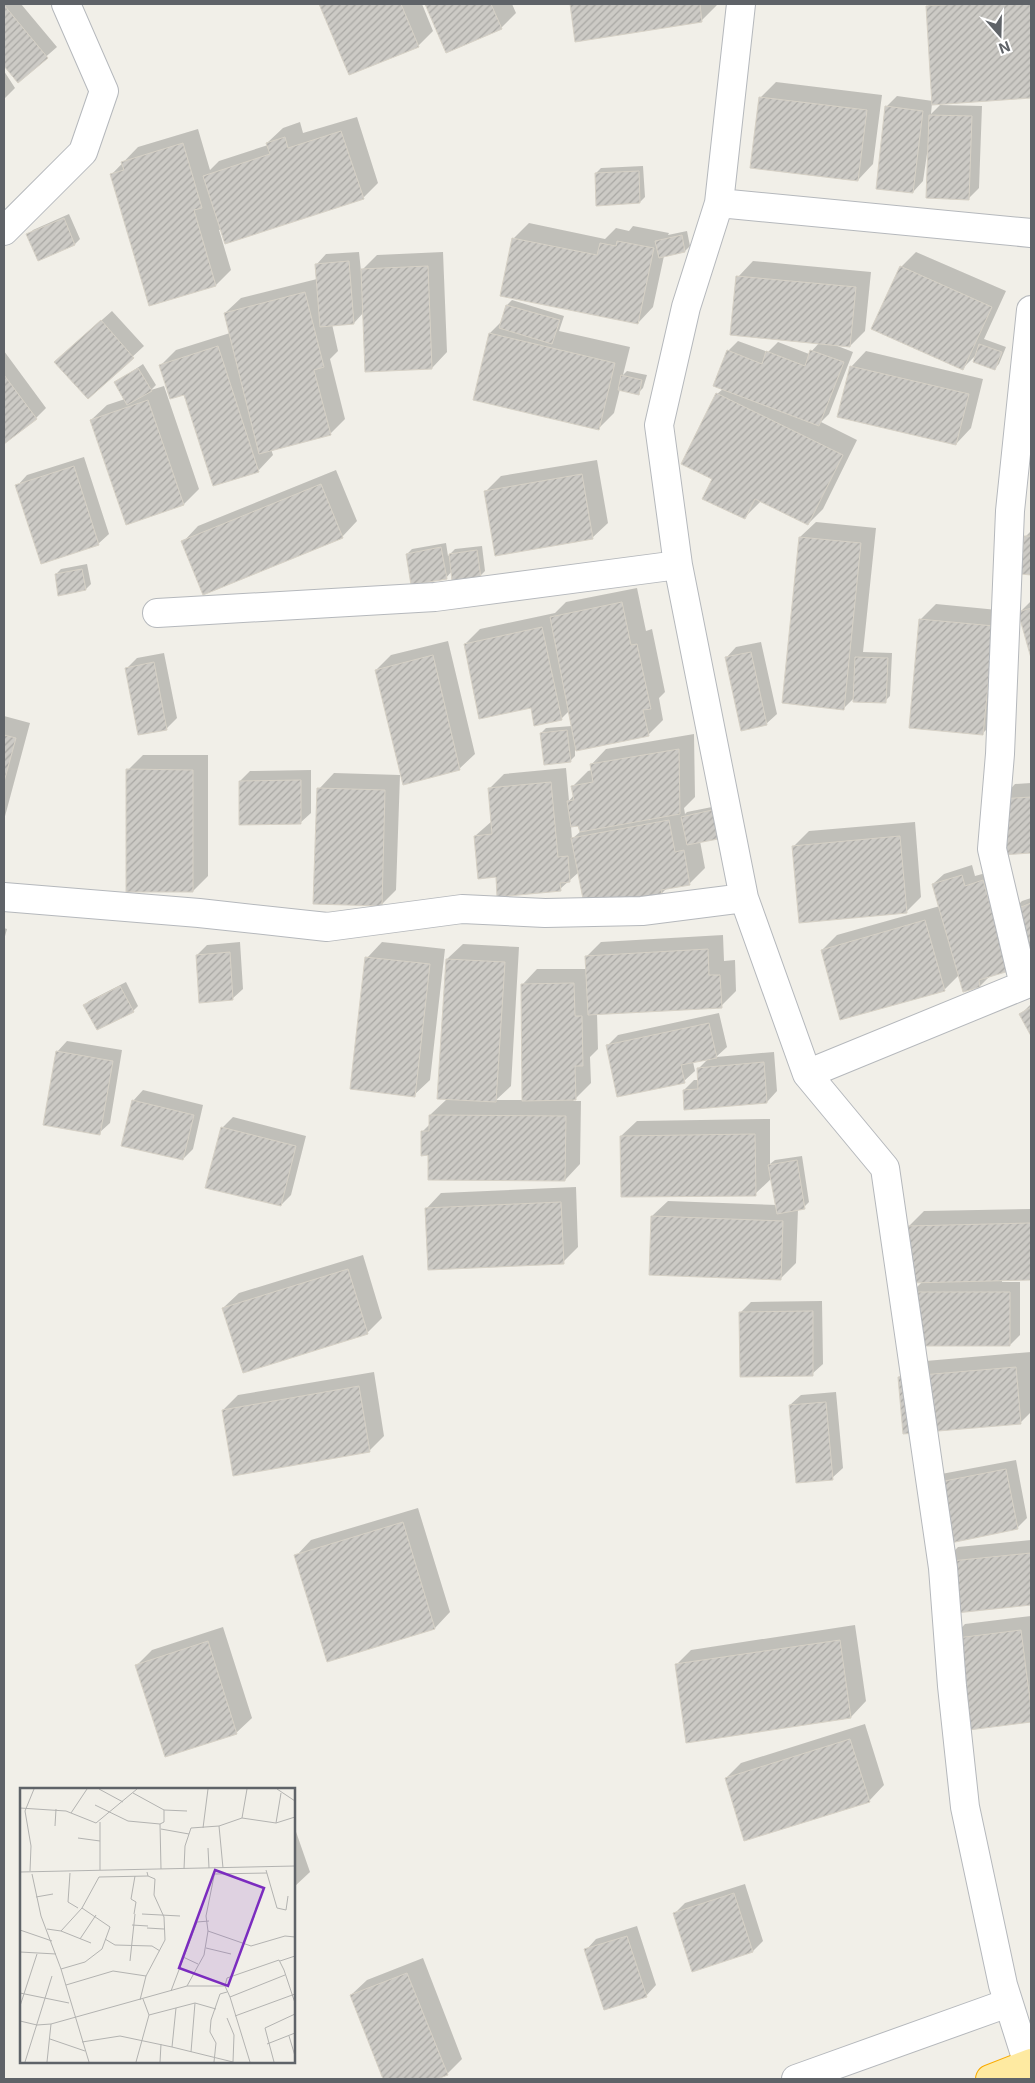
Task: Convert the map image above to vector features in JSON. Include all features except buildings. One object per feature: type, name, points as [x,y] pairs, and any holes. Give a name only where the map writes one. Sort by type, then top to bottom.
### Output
[{"type":"highway","points":[[990,2079],[1030,2064]]},
{"type":"street","points":[[4,231],[83,152],[104,91],[66,4]]},
{"type":"street","points":[[741,4],[719,203],[686,307],[659,425],[678,565],[744,898],[807,1074],[885,1168],[943,1568],[952,1686],[966,1807],[1008,2003],[1030,2064]]},
{"type":"street","points":[[719,203],[1031,232]]},
{"type":"street","points":[[807,1074],[1024,985],[992,849],[1000,754],[1010,511],[1031,310]]},
{"type":"street","points":[[157,613],[435,597],[678,565]]},
{"type":"street","points":[[4,896],[200,913],[327,927],[462,909],[545,913],[642,911],[744,898]]},
{"type":"street","points":[[796,2079],[1008,2003]]}]
